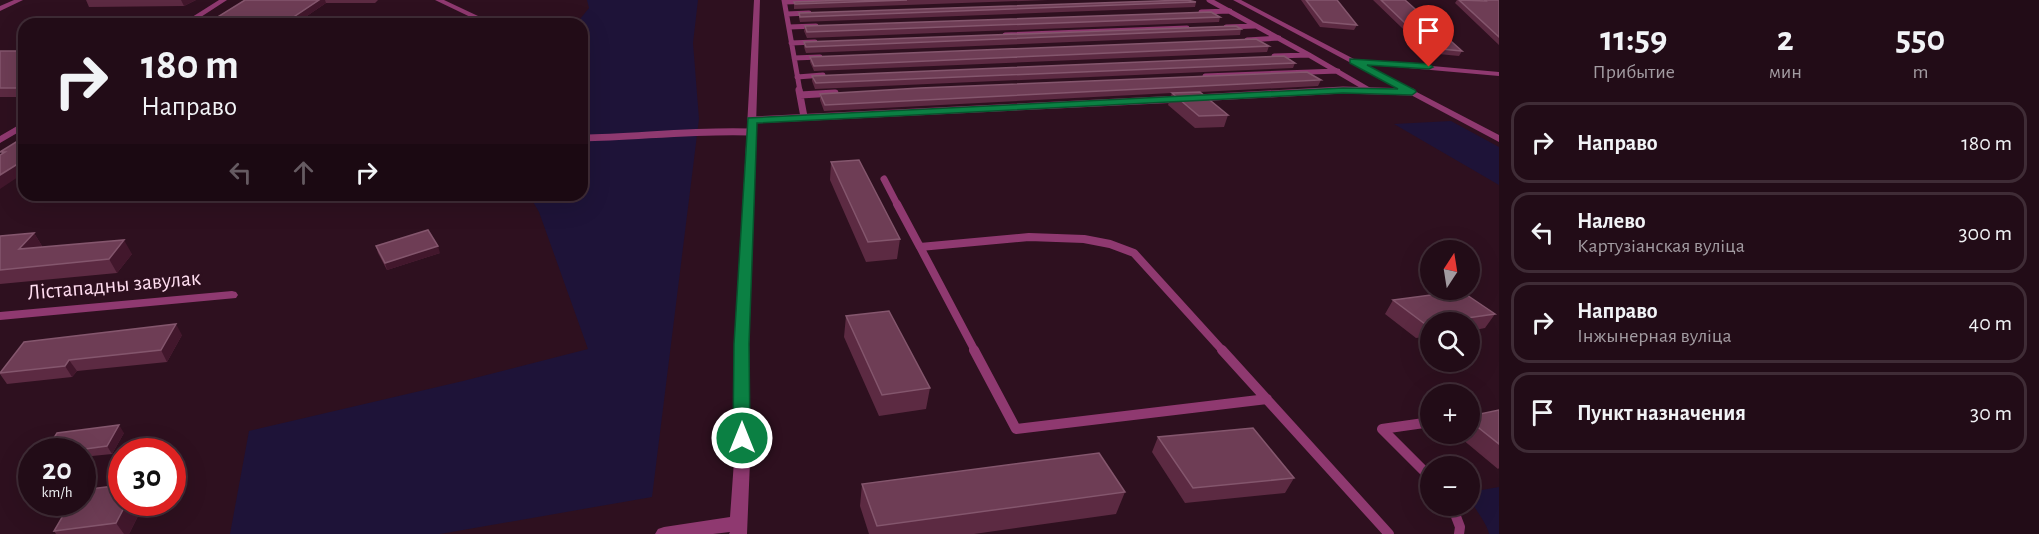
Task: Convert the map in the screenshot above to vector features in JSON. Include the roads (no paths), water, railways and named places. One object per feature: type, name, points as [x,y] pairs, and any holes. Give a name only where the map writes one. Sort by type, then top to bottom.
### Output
[{"type":"street","points":[[0,9],[20,0]]},
{"type":"street","points":[[195,18],[224,0]]},
{"type":"street","points":[[438,0],[477,18]]},
{"type":"street","points":[[664,534],[739,529],[742,461],[742,344],[757,0]]},
{"type":"street","points":[[1236,0],[1499,139]]},
{"type":"street","points":[[1354,61],[1499,74]]},
{"type":"street","points":[[0,140],[18,129]]},
{"type":"street","name":"Лістападны завулак","points":[[0,316],[232,295]]},
{"type":"lane","points":[[804,117],[785,1],[847,0]]},
{"type":"lane","points":[[1209,0],[1372,92]]},
{"type":"lane","points":[[1189,13],[1230,11]]},
{"type":"lane","points":[[787,14],[821,13]]},
{"type":"lane","points":[[789,27],[825,26]]},
{"type":"lane","points":[[1223,27],[1257,26]]},
{"type":"lane","points":[[992,35],[1189,28]]},
{"type":"lane","points":[[1244,40],[1279,38]]},
{"type":"lane","points":[[791,43],[827,41]]},
{"type":"lane","points":[[1261,57],[1309,55]]},
{"type":"lane","points":[[794,58],[829,57]]},
{"type":"lane","points":[[1192,77],[1338,71]]},
{"type":"lane","points":[[797,77],[832,75]]},
{"type":"lane","points":[[588,138],[658,136],[714,131],[804,117],[1343,90],[1412,92]]},
{"type":"lane","points":[[800,95],[847,93]]},
{"type":"lane","points":[[884,179],[1016,429],[1267,399]]},
{"type":"lane","points":[[920,247],[1060,236],[1114,244],[1134,253],[1389,534]]},
{"type":"lane","points":[[1420,424],[1382,429],[1420,467]]},
{"type":"lane","points":[[1456,516],[1460,527],[1459,534]]}]
